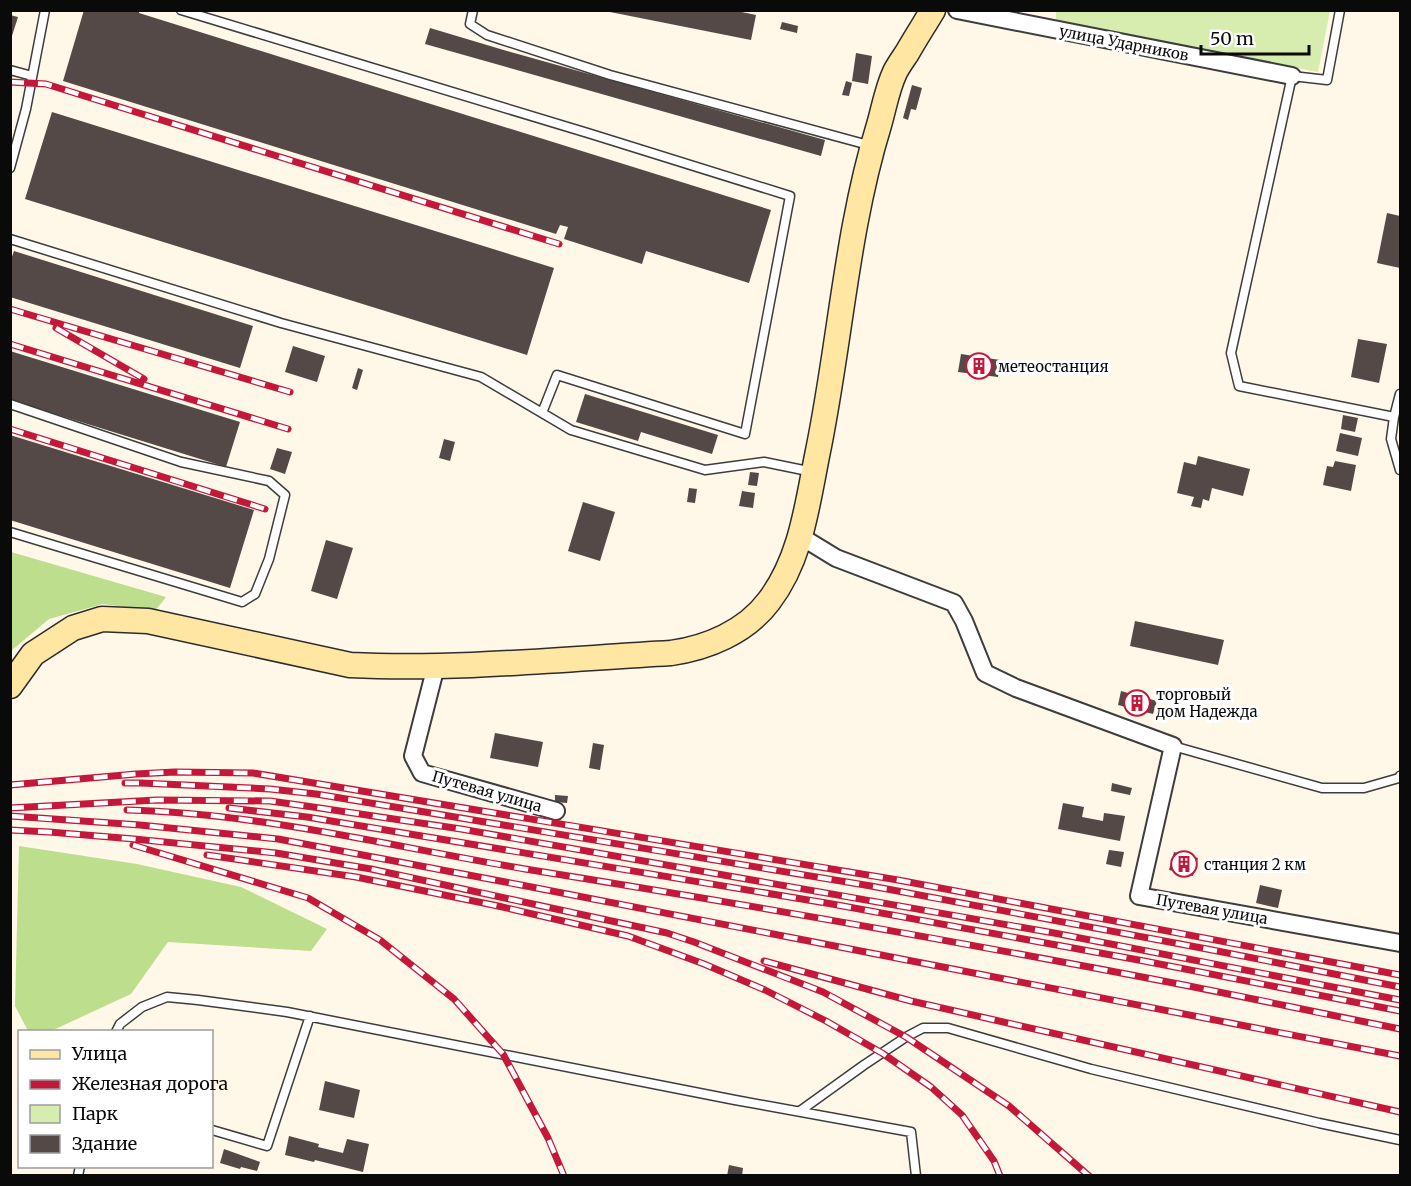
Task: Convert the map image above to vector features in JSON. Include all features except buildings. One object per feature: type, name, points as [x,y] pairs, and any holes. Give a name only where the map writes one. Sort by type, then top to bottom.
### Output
[{"type":"main road","points":[[10,686],[33,654],[73,628],[102,619],[148,621],[350,665],[384,667],[671,653],[699,647],[734,632],[769,602],[788,571],[800,536],[825,416],[856,213],[872,146],[895,72],[933,10]]},
{"type":"street","name":"улица Ударников","points":[[957,10],[1292,76]]},
{"type":"street","points":[[800,536],[836,558],[954,603],[964,621],[985,673],[1016,688],[1173,746]]},
{"type":"street","name":"Путевая улица","points":[[436,666],[413,756],[422,772],[555,811]]},
{"type":"street","name":"Путевая улица","points":[[1173,746],[1139,896],[1401,943]]},
{"type":"lane","points":[[10,168],[26,109],[45,10]]},
{"type":"lane","points":[[181,10],[790,196],[745,434],[557,375],[542,413]]},
{"type":"lane","points":[[473,10],[470,24],[487,35],[610,75],[872,146]]},
{"type":"lane","points":[[1340,10],[1328,80],[1292,76],[1231,353],[1239,386],[1394,417]]},
{"type":"lane","points":[[10,70],[32,76]]},
{"type":"lane","points":[[10,239],[281,323],[481,377],[571,430],[705,470],[764,462],[814,472]]},
{"type":"lane","points":[[1401,394],[1394,417],[1391,439],[1401,470]]},
{"type":"lane","points":[[10,404],[181,462],[269,481],[285,495],[269,559],[255,594],[242,602],[10,532]]},
{"type":"lane","points":[[1173,746],[1322,788],[1364,788],[1401,776]]},
{"type":"lane","points":[[117,1030],[120,1024],[142,1007],[167,997],[310,1016],[735,1100],[911,1132],[916,1176]]},
{"type":"lane","points":[[213,1130],[267,1146],[310,1016]]},
{"type":"lane","points":[[800,1110],[906,1037],[923,1028],[948,1028],[1091,1069],[1401,1140]]},
{"type":"green space","points":[[1056,10],[1330,11],[1318,72],[1056,21]]},
{"type":"green space","points":[[11,552],[166,597],[155,611],[103,604],[49,619],[11,651]]},
{"type":"green space","points":[[19,846],[137,864],[241,887],[327,929],[311,951],[168,942],[131,994],[53,1030],[27,1030],[15,1006]]},
{"type":"railway","points":[[10,82],[46,84],[559,244]]},
{"type":"railway","points":[[10,309],[290,392]]},
{"type":"railway","points":[[56,328],[144,379]]},
{"type":"railway","points":[[10,344],[288,429]]},
{"type":"railway","points":[[10,429],[265,509]]},
{"type":"railway","points":[[10,785],[175,772],[253,773],[898,880],[1400,975]]},
{"type":"railway","points":[[125,783],[270,789],[316,794],[871,886],[1400,987]]},
{"type":"railway","points":[[10,808],[157,800],[270,801],[461,829],[1054,933],[1400,1000]]},
{"type":"railway","points":[[229,808],[307,817],[832,904],[1400,1011]]},
{"type":"railway","points":[[127,810],[227,817],[327,832],[525,869],[1020,954],[1400,1029]]},
{"type":"railway","points":[[10,816],[140,825],[278,839],[1400,1056]]},
{"type":"railway","points":[[10,830],[276,853],[371,869],[667,933],[823,992],[906,1037],[1009,1106],[1089,1176]]},
{"type":"railway","points":[[133,845],[308,898],[380,940],[454,999],[503,1054],[548,1138],[564,1176]]},
{"type":"railway","points":[[207,855],[356,877],[498,906],[628,936],[704,964],[765,990],[826,1021],[882,1053],[931,1087],[962,1115],[994,1161],[1000,1176]]},
{"type":"railway","points":[[764,961],[911,1001],[1400,1112]]},
{"type":"place","name":"метеостанция","points":[[979,366]]},
{"type":"place","name":"торговый дом Надежда","points":[[1137,703]]},
{"type":"place","name":"станция 2 км","points":[[1184,864]]}]
